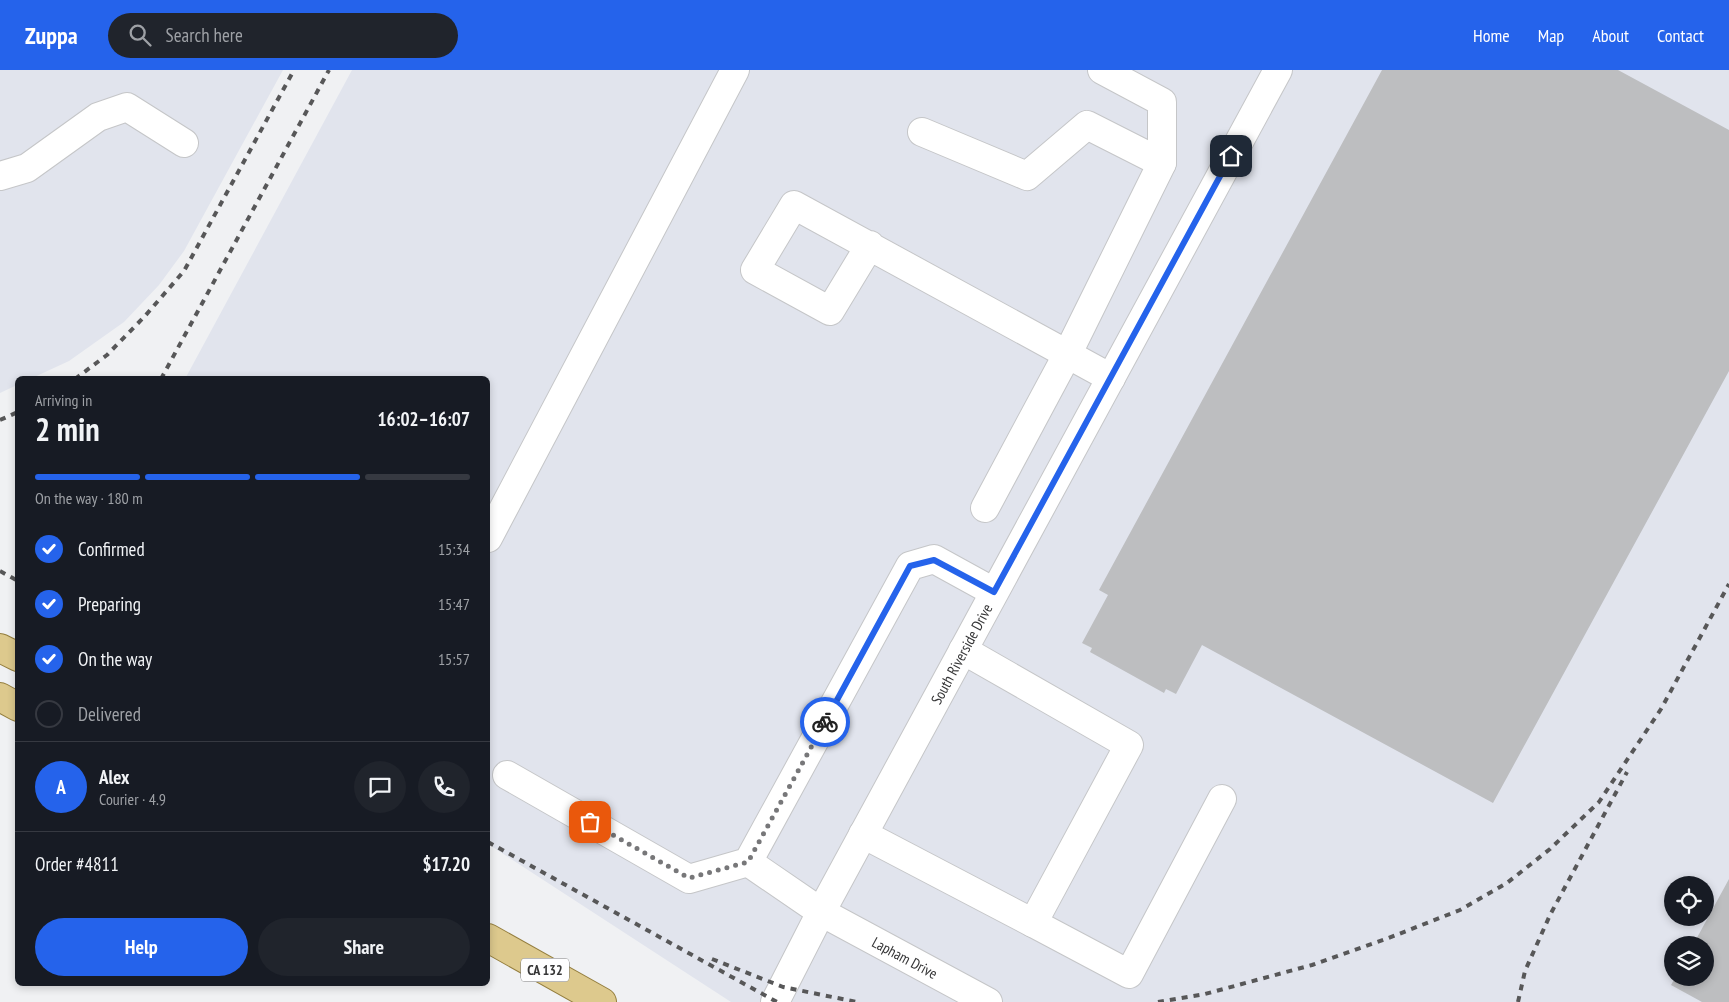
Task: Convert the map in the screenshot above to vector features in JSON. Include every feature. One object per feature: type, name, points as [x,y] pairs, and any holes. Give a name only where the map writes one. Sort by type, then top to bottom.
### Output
[{"type":"main road","points":[[0,648],[15,656]]},
{"type":"main road","points":[[0,697],[15,705]]},
{"type":"main road","name":"CA 132","points":[[490,939],[602,1002]]},
{"type":"street","points":[[490,534],[736,70]]},
{"type":"street","points":[[985,508],[1067,355],[1162,164],[1162,102],[1102,70]]},
{"type":"street","name":"South Riverside Drive","points":[[775,1002],[863,834],[1278,70]]},
{"type":"street","points":[[0,176],[27,168],[98,117],[127,107],[184,143]]},
{"type":"street","points":[[922,132],[1027,176],[1087,125],[1162,164]]},
{"type":"street","points":[[870,245],[1110,378]]},
{"type":"street","points":[[507,775],[689,878],[748,862],[910,566],[934,560],[994,592]]},
{"type":"street","points":[[963,650],[1129,745],[1033,923]]},
{"type":"street","points":[[863,834],[1128,974],[1222,799]]},
{"type":"street","name":"Lapham Drive","points":[[748,862],[821,912],[988,1002]]},
{"type":"shaded area","points":[[0,70],[283,70],[184,251],[159,285],[124,322],[69,361],[36,376],[15,376],[15,386],[0,393]]},
{"type":"shaded area","points":[[352,70],[1729,70],[1729,1002],[731,1002],[490,845],[490,376],[187,376]]},
{"type":"building","points":[[1382,70],[1618,70],[1729,130],[1729,371],[1493,803],[1202,645],[1176,694],[1166,689],[1164,693],[1090,652],[1092,648],[1082,643],[1108,595],[1099,590]]},
{"type":"building","points":[[1729,879],[1729,1002],[1702,1002],[1673,986],[1714,986],[1714,936],[1698,936],[1703,926],[1714,926],[1714,906]]},
{"type":"railway","points":[[79,376],[107,355],[145,316],[184,271],[294,70]]},
{"type":"railway","points":[[163,376],[329,70]]},
{"type":"railway","points":[[0,420],[15,413]]},
{"type":"railway","points":[[0,571],[15,579]]},
{"type":"railway","points":[[1158,1002],[1205,994],[1312,965],[1460,910],[1507,883],[1550,849],[1599,802],[1661,709],[1729,584]]},
{"type":"railway","points":[[1518,1002],[1525,971],[1550,915],[1627,772]]},
{"type":"railway","points":[[490,843],[777,1002]]},
{"type":"railway","points":[[712,959],[783,987],[857,1002]]},
{"type":"way so far","points":[[590,822],[689,878],[748,862],[825,722]]},
{"type":"route","points":[[825,722],[910,566],[934,560],[994,592],[1231,156]]}]
